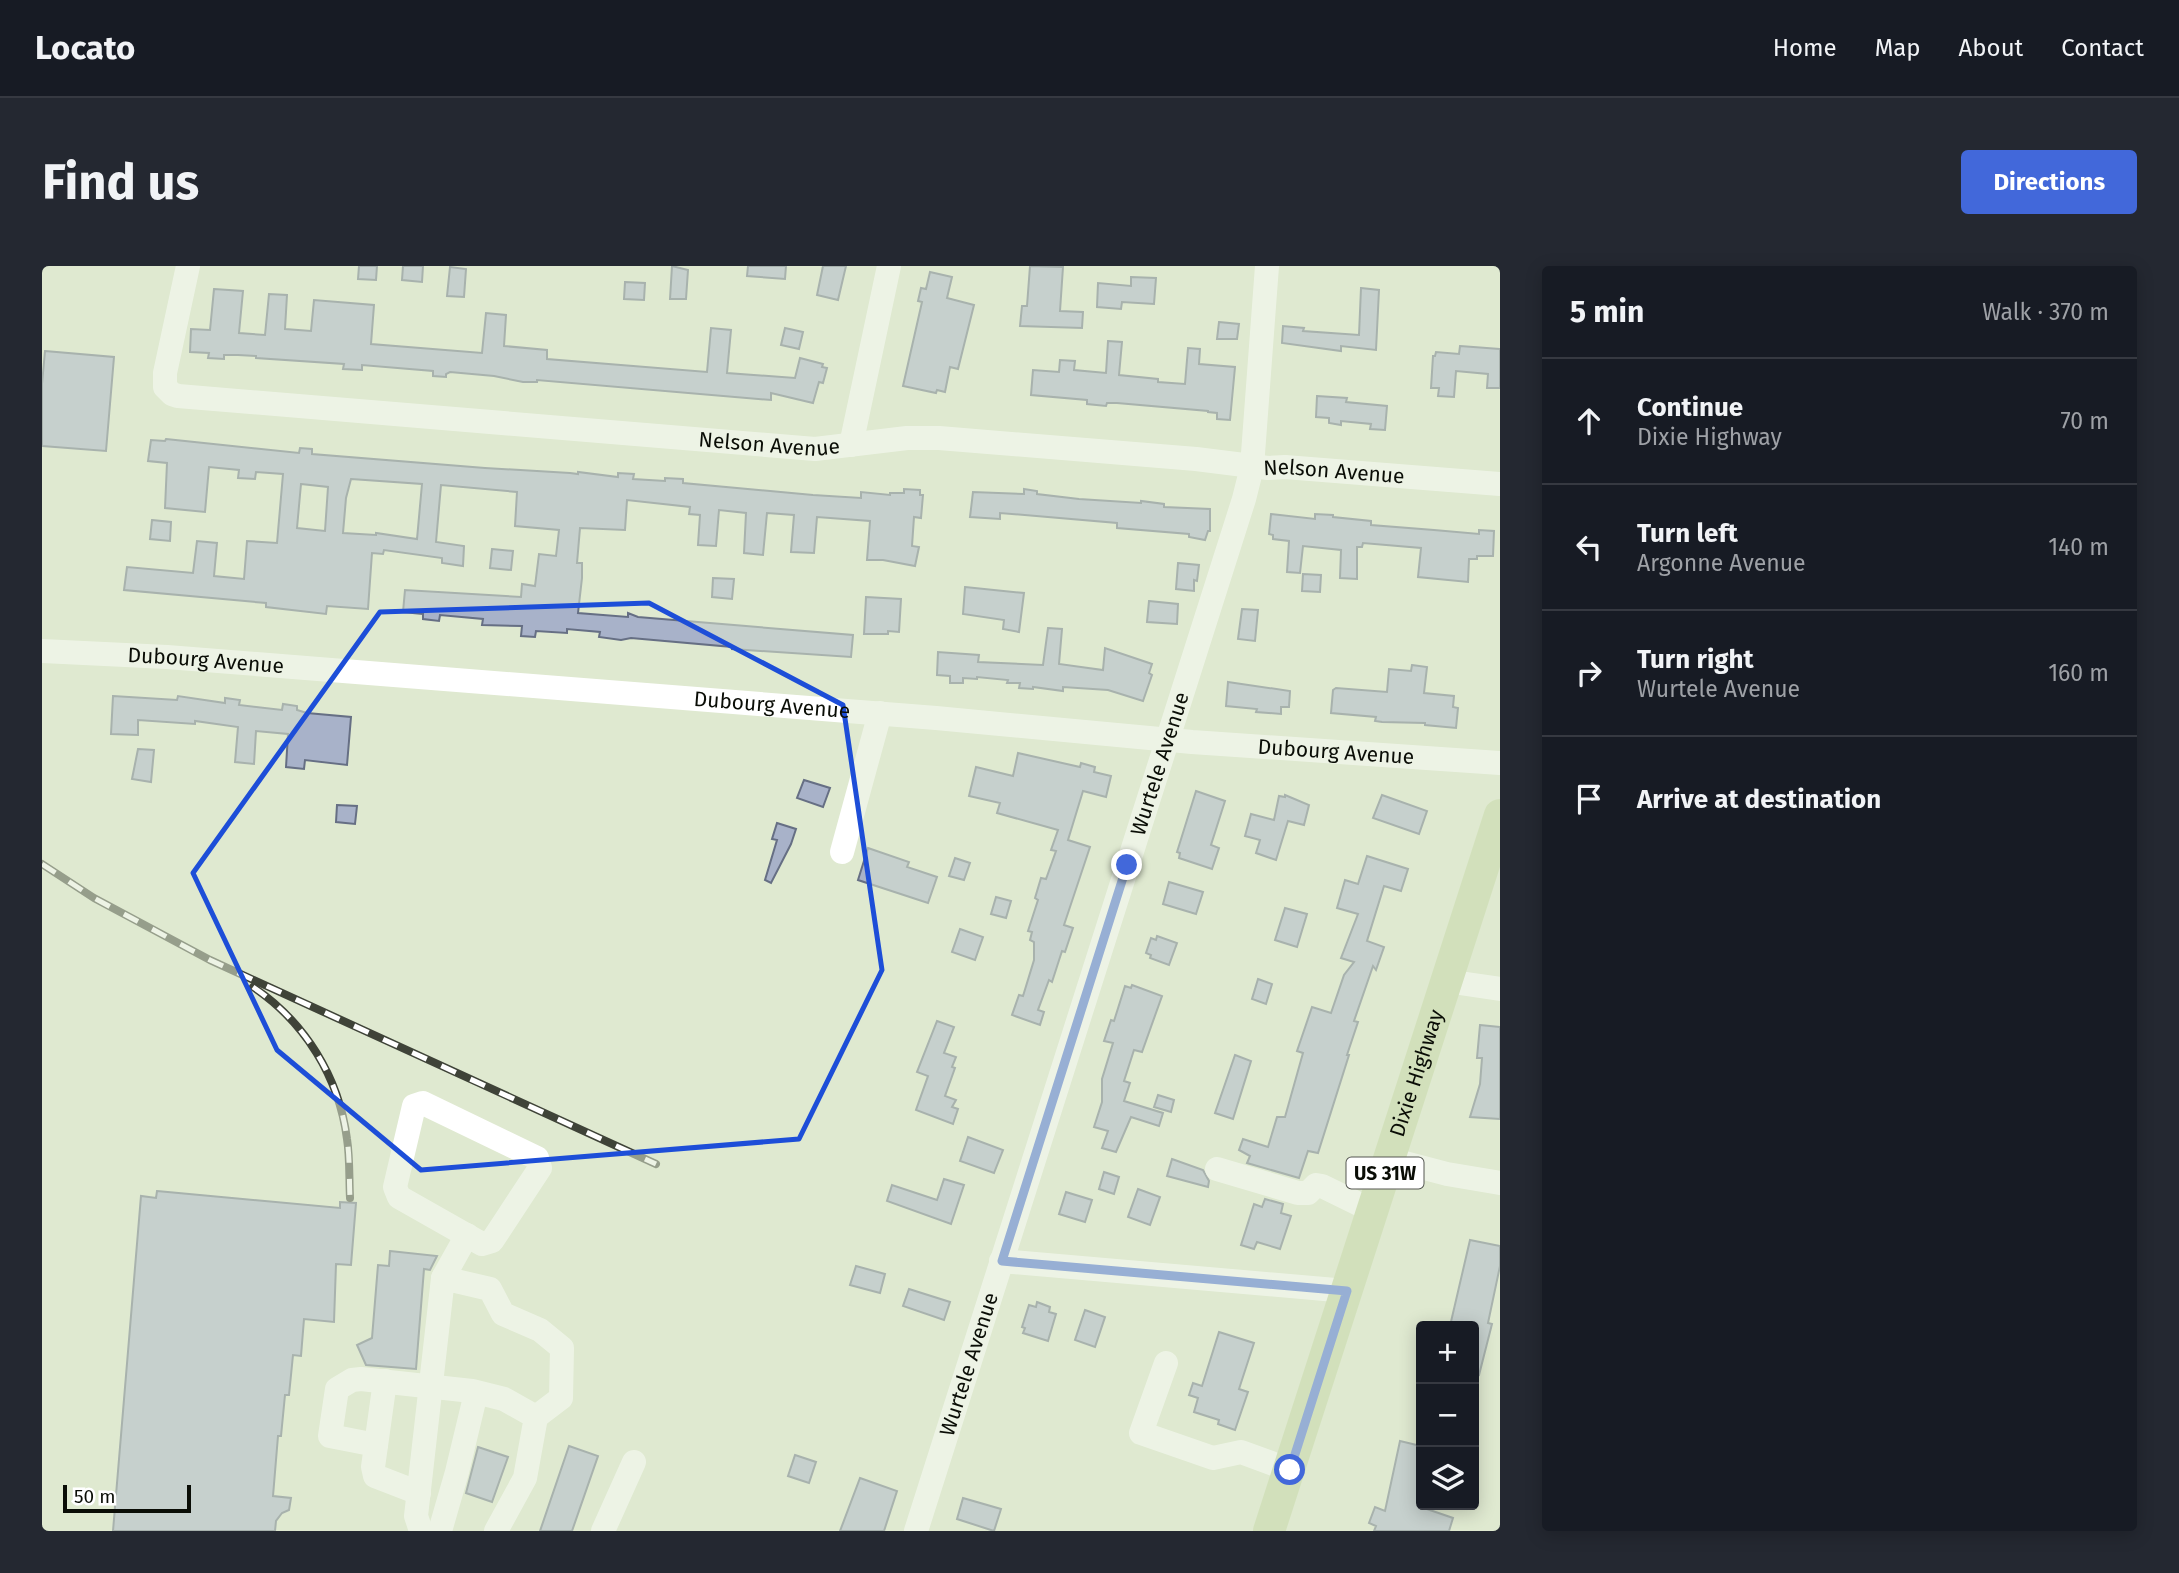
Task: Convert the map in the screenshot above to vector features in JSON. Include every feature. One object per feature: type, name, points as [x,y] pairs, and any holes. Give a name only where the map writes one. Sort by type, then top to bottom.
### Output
[{"type":"main road","name":"Dixie Highway","points":[[1269,1531],[1500,815]]},
{"type":"street","name":"Nelson Avenue","points":[[188,266],[165,373],[166,387],[178,396],[815,449],[907,438],[939,438],[1196,459],[1252,467],[1284,467],[1500,484]]},
{"type":"street","points":[[851,445],[889,266]]},
{"type":"street","name":"Wurtele Avenue","points":[[915,1531],[1244,499],[1252,467],[1267,266]]},
{"type":"street","name":"Dubourg Avenue","points":[[42,651],[167,657],[880,713],[1168,739],[1500,763]]},
{"type":"street","points":[[842,852],[880,713]]},
{"type":"street","points":[[1446,981],[1500,989]]},
{"type":"street","points":[[423,1103],[537,1158],[540,1168],[492,1241],[482,1244],[467,1235],[399,1197],[396,1187],[414,1106],[423,1103]]},
{"type":"street","points":[[1390,1159],[1447,1174],[1500,1183]]},
{"type":"street","points":[[1217,1169],[1298,1193],[1308,1193],[1316,1185],[1322,1186],[1373,1211]]},
{"type":"street","points":[[421,1531],[416,1516],[443,1278],[467,1235]]},
{"type":"street","points":[[1002,1261],[1347,1291]]},
{"type":"street","points":[[443,1278],[490,1289],[503,1314],[540,1329],[562,1348],[561,1398],[536,1417],[525,1478],[496,1531]]},
{"type":"street","points":[[1166,1363],[1141,1433],[1213,1458],[1241,1452],[1290,1470]]},
{"type":"street","points":[[376,1445],[330,1436],[337,1389],[345,1383],[361,1379],[476,1392],[504,1399],[536,1417]]},
{"type":"street","points":[[385,1381],[373,1466],[375,1476],[419,1493]]},
{"type":"street","points":[[440,1531],[476,1392]]},
{"type":"street","points":[[603,1531],[634,1462]]},
{"type":"highlighted area","points":[[649,603],[843,705],[882,970],[799,1139],[421,1170],[277,1050],[193,873],[380,612]]},
{"type":"building","points":[[359,266],[377,266],[376,280],[358,279]]},
{"type":"building","points":[[403,266],[423,266],[422,282],[402,280]]},
{"type":"building","points":[[672,266],[688,270],[686,299],[670,299]]},
{"type":"building","points":[[748,266],[786,266],[785,279],[747,276]]},
{"type":"building","points":[[823,266],[846,266],[838,300],[817,295]]},
{"type":"building","points":[[1030,266],[1063,267],[1060,311],[1083,312],[1082,328],[1020,326],[1022,306],[1027,306]]},
{"type":"building","points":[[450,267],[466,269],[464,297],[447,296]]},
{"type":"building","points":[[930,272],[952,277],[947,298],[974,305],[958,369],[950,367],[945,392],[937,390],[936,393],[903,386],[922,302],[918,301],[921,288],[926,289]]},
{"type":"building","points":[[1131,277],[1156,278],[1154,304],[1122,302],[1121,309],[1097,307],[1098,283],[1131,286]]},
{"type":"building","points":[[625,282],[645,283],[644,300],[624,299]]},
{"type":"building","points":[[1361,288],[1379,290],[1376,350],[1341,346],[1341,351],[1282,343],[1283,326],[1304,328],[1303,331],[1359,335]]},
{"type":"building","points":[[214,289],[243,291],[239,333],[265,335],[269,294],[287,295],[285,329],[311,331],[314,300],[374,305],[371,344],[482,353],[486,313],[506,315],[504,346],[547,350],[547,359],[707,372],[711,328],[731,330],[727,373],[795,378],[800,358],[823,364],[822,367],[827,368],[823,383],[819,382],[813,403],[771,393],[771,400],[537,380],[523,382],[450,372],[446,377],[433,376],[433,371],[362,365],[362,370],[343,369],[344,364],[256,356],[224,355],[224,359],[208,358],[209,353],[190,352],[191,329],[210,330]]},
{"type":"building","points":[[1219,322],[1239,324],[1237,339],[1217,339]]},
{"type":"building","points":[[785,328],[803,332],[799,349],[781,345]]},
{"type":"building","points":[[1108,341],[1122,342],[1119,375],[1185,384],[1188,348],[1200,349],[1199,364],[1235,367],[1230,420],[1217,419],[1217,413],[1208,411],[1117,403],[1107,403],[1106,406],[1087,404],[1087,400],[1031,395],[1033,370],[1059,372],[1060,360],[1075,361],[1074,370],[1106,373]]},
{"type":"building","points":[[1460,346],[1500,349],[1500,388],[1487,388],[1488,374],[1456,371],[1454,397],[1438,396],[1439,388],[1431,388],[1433,356],[1436,352],[1459,354]]},
{"type":"building","points":[[45,351],[114,357],[106,451],[42,446]]},
{"type":"building","points":[[1317,396],[1347,398],[1346,402],[1387,406],[1385,430],[1370,429],[1371,424],[1341,421],[1341,425],[1329,423],[1329,418],[1316,417]]},
{"type":"building","points":[[151,440],[299,453],[300,448],[312,449],[312,454],[485,468],[578,472],[618,477],[618,473],[634,474],[633,479],[683,479],[683,483],[813,495],[861,498],[861,492],[890,495],[904,493],[904,489],[920,490],[920,495],[923,495],[921,518],[914,517],[912,546],[919,547],[915,566],[867,560],[870,521],[817,517],[814,553],[791,552],[794,515],[767,513],[763,555],[744,553],[746,513],[719,510],[716,546],[698,545],[700,515],[689,514],[690,507],[627,500],[625,530],[580,528],[577,563],[582,563],[582,578],[578,613],[628,617],[628,613],[638,617],[853,635],[851,657],[732,649],[631,638],[621,640],[599,637],[600,632],[567,629],[567,633],[536,631],[535,637],[521,636],[522,626],[482,625],[483,619],[440,615],[439,621],[423,619],[423,614],[403,612],[405,590],[521,597],[522,584],[535,586],[539,554],[556,556],[559,530],[515,526],[517,492],[441,485],[436,542],[464,546],[463,566],[442,563],[442,558],[384,550],[383,554],[372,553],[368,609],[327,606],[326,614],[266,607],[266,603],[124,590],[127,567],[193,573],[197,541],[217,543],[214,576],[244,579],[247,541],[277,543],[283,474],[256,472],[255,479],[238,478],[239,470],[209,467],[205,512],[165,508],[167,463],[148,461]],"holes":[[[351,479],[422,484],[417,539],[376,533],[343,533],[346,498]],[[301,484],[328,487],[325,531],[297,528]]]},
{"type":"building","points":[[1024,489],[1037,491],[1037,494],[1079,499],[1141,501],[1164,504],[1164,507],[1210,509],[1210,531],[1205,540],[1189,537],[1189,534],[1117,528],[1117,523],[1000,513],[1000,519],[970,517],[973,492],[1024,494]]},
{"type":"building","points":[[1271,514],[1315,519],[1315,514],[1333,515],[1371,521],[1371,525],[1479,534],[1479,530],[1494,531],[1493,556],[1469,559],[1468,582],[1418,577],[1421,548],[1363,543],[1362,547],[1357,547],[1357,579],[1340,578],[1341,550],[1303,546],[1300,573],[1287,572],[1289,541],[1273,539],[1273,535],[1269,534]]},
{"type":"building","points":[[152,520],[171,522],[170,541],[150,539]]},
{"type":"building","points":[[492,549],[513,551],[511,570],[490,568]]},
{"type":"building","points":[[1178,563],[1199,565],[1194,591],[1176,589]]},
{"type":"building","points":[[1303,574],[1321,575],[1320,592],[1302,591]]},
{"type":"building","points":[[713,578],[734,579],[732,599],[712,597]]},
{"type":"building","points":[[965,587],[1024,593],[1019,632],[1003,629],[1004,620],[963,614]]},
{"type":"building","points":[[866,597],[901,599],[899,632],[864,634]]},
{"type":"building","points":[[1149,601],[1178,604],[1177,624],[1147,622]]},
{"type":"building","points":[[1242,609],[1258,610],[1255,641],[1238,639]]},
{"type":"building","points":[[1048,628],[1062,629],[1059,664],[1103,670],[1105,648],[1152,664],[1149,673],[1152,675],[1143,701],[1108,690],[1019,688],[1020,683],[977,677],[963,678],[963,683],[950,683],[950,676],[937,675],[938,652],[979,655],[978,662],[1043,665]]},
{"type":"building","points":[[1412,665],[1427,667],[1424,693],[1454,696],[1453,707],[1458,708],[1456,728],[1425,723],[1382,722],[1375,721],[1376,717],[1331,713],[1333,690],[1336,688],[1387,692],[1389,669],[1411,671]]},
{"type":"building","points":[[1228,682],[1290,691],[1289,707],[1281,707],[1281,714],[1226,706]]},
{"type":"building","points":[[113,696],[177,700],[178,696],[225,703],[225,698],[240,700],[239,705],[282,710],[283,704],[297,706],[297,710],[307,713],[351,717],[347,765],[305,760],[304,769],[286,767],[288,734],[256,731],[254,764],[235,762],[238,727],[195,721],[195,724],[138,720],[138,735],[111,734]]},
{"type":"building","points":[[138,749],[154,750],[151,782],[132,779]]},
{"type":"building","points":[[1018,753],[1080,767],[1081,763],[1095,767],[1094,772],[1111,776],[1106,797],[1083,791],[1068,840],[1090,847],[1064,925],[1073,928],[1038,1010],[1044,1012],[1040,1025],[1012,1015],[1019,995],[1023,996],[1034,960],[1034,942],[1030,940],[1032,932],[1028,931],[1038,900],[1035,898],[1041,878],[1046,879],[1056,851],[1051,850],[1058,830],[997,813],[1000,803],[969,796],[976,767],[1013,776]]},
{"type":"building","points":[[804,780],[830,788],[823,807],[797,798]]},
{"type":"building","points":[[1196,791],[1225,801],[1211,845],[1219,848],[1212,869],[1179,858],[1180,853],[1177,852]]},
{"type":"building","points":[[1285,795],[1309,805],[1304,825],[1288,821],[1276,860],[1256,853],[1260,840],[1245,836],[1251,814],[1274,820],[1279,796]]},
{"type":"building","points":[[1382,795],[1427,811],[1419,834],[1373,818]]},
{"type":"building","points":[[337,805],[357,806],[355,824],[336,822]]},
{"type":"building","points":[[777,823],[796,829],[771,883],[765,880],[777,840],[772,839]]},
{"type":"building","points":[[868,848],[909,862],[907,867],[937,877],[928,903],[858,880]]},
{"type":"building","points":[[1367,856],[1408,869],[1401,891],[1384,886],[1367,941],[1384,947],[1376,970],[1373,966],[1354,1021],[1358,1022],[1318,1153],[1308,1151],[1299,1178],[1247,1163],[1250,1156],[1239,1150],[1243,1139],[1268,1147],[1277,1117],[1285,1117],[1303,1053],[1297,1051],[1312,1007],[1331,1013],[1344,975],[1354,962],[1341,958],[1358,914],[1337,908],[1345,880],[1358,884]]},
{"type":"building","points":[[955,858],[970,863],[964,880],[949,876]]},
{"type":"building","points":[[1169,882],[1203,892],[1196,914],[1163,904]]},
{"type":"building","points":[[996,897],[1011,901],[1006,918],[991,914]]},
{"type":"building","points":[[1285,908],[1307,914],[1297,947],[1275,940]]},
{"type":"building","points":[[960,929],[983,937],[975,960],[952,952]]},
{"type":"building","points":[[1157,936],[1177,943],[1169,965],[1150,958],[1151,955],[1146,953],[1151,938],[1156,940]]},
{"type":"building","points":[[1258,979],[1272,984],[1266,1004],[1252,999]]},
{"type":"building","points":[[1132,985],[1162,996],[1142,1052],[1134,1050],[1124,1081],[1130,1083],[1124,1101],[1163,1113],[1159,1126],[1131,1117],[1116,1152],[1102,1148],[1108,1131],[1094,1127],[1102,1102],[1102,1079],[1113,1043],[1104,1041],[1111,1020],[1114,1021],[1125,986],[1131,988]]},
{"type":"building","points":[[937,1021],[954,1027],[944,1053],[956,1057],[945,1096],[956,1100],[952,1107],[958,1109],[953,1124],[916,1110],[928,1076],[917,1072]]},
{"type":"building","points":[[1480,1025],[1500,1027],[1500,1119],[1470,1117],[1480,1084],[1482,1058],[1477,1058]]},
{"type":"building","points":[[1235,1055],[1251,1061],[1233,1119],[1215,1113]]},
{"type":"building","points":[[1158,1095],[1174,1100],[1171,1112],[1154,1107]]},
{"type":"building","points":[[968,1137],[1003,1150],[994,1173],[960,1161]]},
{"type":"building","points":[[1172,1159],[1203,1170],[1209,1181],[1208,1187],[1167,1176]]},
{"type":"building","points":[[1104,1172],[1119,1177],[1114,1194],[1099,1189]]},
{"type":"building","points":[[944,1179],[964,1185],[951,1224],[887,1201],[892,1185],[937,1200]]},
{"type":"building","points":[[1138,1189],[1160,1197],[1150,1225],[1128,1217]]},
{"type":"building","points":[[157,1191],[340,1208],[340,1202],[356,1203],[351,1265],[336,1264],[334,1322],[304,1319],[301,1356],[293,1355],[289,1395],[285,1395],[281,1436],[278,1436],[273,1496],[291,1498],[289,1510],[282,1513],[276,1521],[275,1531],[113,1531],[141,1196],[156,1198]]},
{"type":"building","points":[[1066,1192],[1092,1200],[1085,1222],[1059,1214]]},
{"type":"building","points":[[1265,1199],[1283,1204],[1281,1213],[1291,1216],[1280,1249],[1257,1242],[1254,1249],[1241,1245],[1254,1204],[1262,1207]]},
{"type":"building","points":[[1470,1240],[1500,1246],[1500,1266],[1488,1323],[1492,1324],[1479,1375],[1479,1321],[1451,1321]]},
{"type":"building","points":[[390,1251],[437,1256],[430,1270],[424,1269],[416,1369],[366,1365],[357,1345],[372,1338],[378,1265],[389,1266]]},
{"type":"building","points":[[856,1266],[885,1274],[880,1293],[850,1285]]},
{"type":"building","points":[[909,1289],[950,1302],[944,1320],[903,1306]]},
{"type":"building","points":[[1037,1302],[1050,1307],[1049,1312],[1056,1314],[1048,1341],[1023,1333],[1025,1328],[1022,1327],[1029,1305],[1036,1307]]},
{"type":"building","points":[[1085,1310],[1105,1317],[1095,1347],[1075,1340]]},
{"type":"building","points":[[1219,1332],[1254,1343],[1239,1389],[1248,1392],[1235,1430],[1218,1424],[1219,1420],[1194,1412],[1198,1398],[1189,1395],[1193,1383],[1202,1386]]},
{"type":"building","points":[[1400,1441],[1416,1445],[1416,1510],[1430,1510],[1453,1518],[1449,1531],[1374,1531],[1376,1526],[1369,1523],[1375,1507],[1385,1511]]},
{"type":"building","points":[[569,1446],[598,1456],[572,1531],[540,1531]]},
{"type":"building","points":[[478,1447],[508,1457],[492,1502],[466,1493]]},
{"type":"building","points":[[795,1455],[816,1462],[809,1483],[788,1476]]},
{"type":"building","points":[[860,1478],[897,1491],[884,1531],[840,1531]]},
{"type":"building","points":[[963,1498],[1001,1509],[994,1531],[957,1519]]},
{"type":"railway","points":[[42,864],[94,898],[210,960],[656,1164]]},
{"type":"railway","points":[[253,987],[272,1001],[303,1034],[327,1073],[343,1116],[349,1161],[350,1198]]},
{"type":"route","points":[[1127,865],[1002,1261],[1347,1291],[1290,1470]]}]
